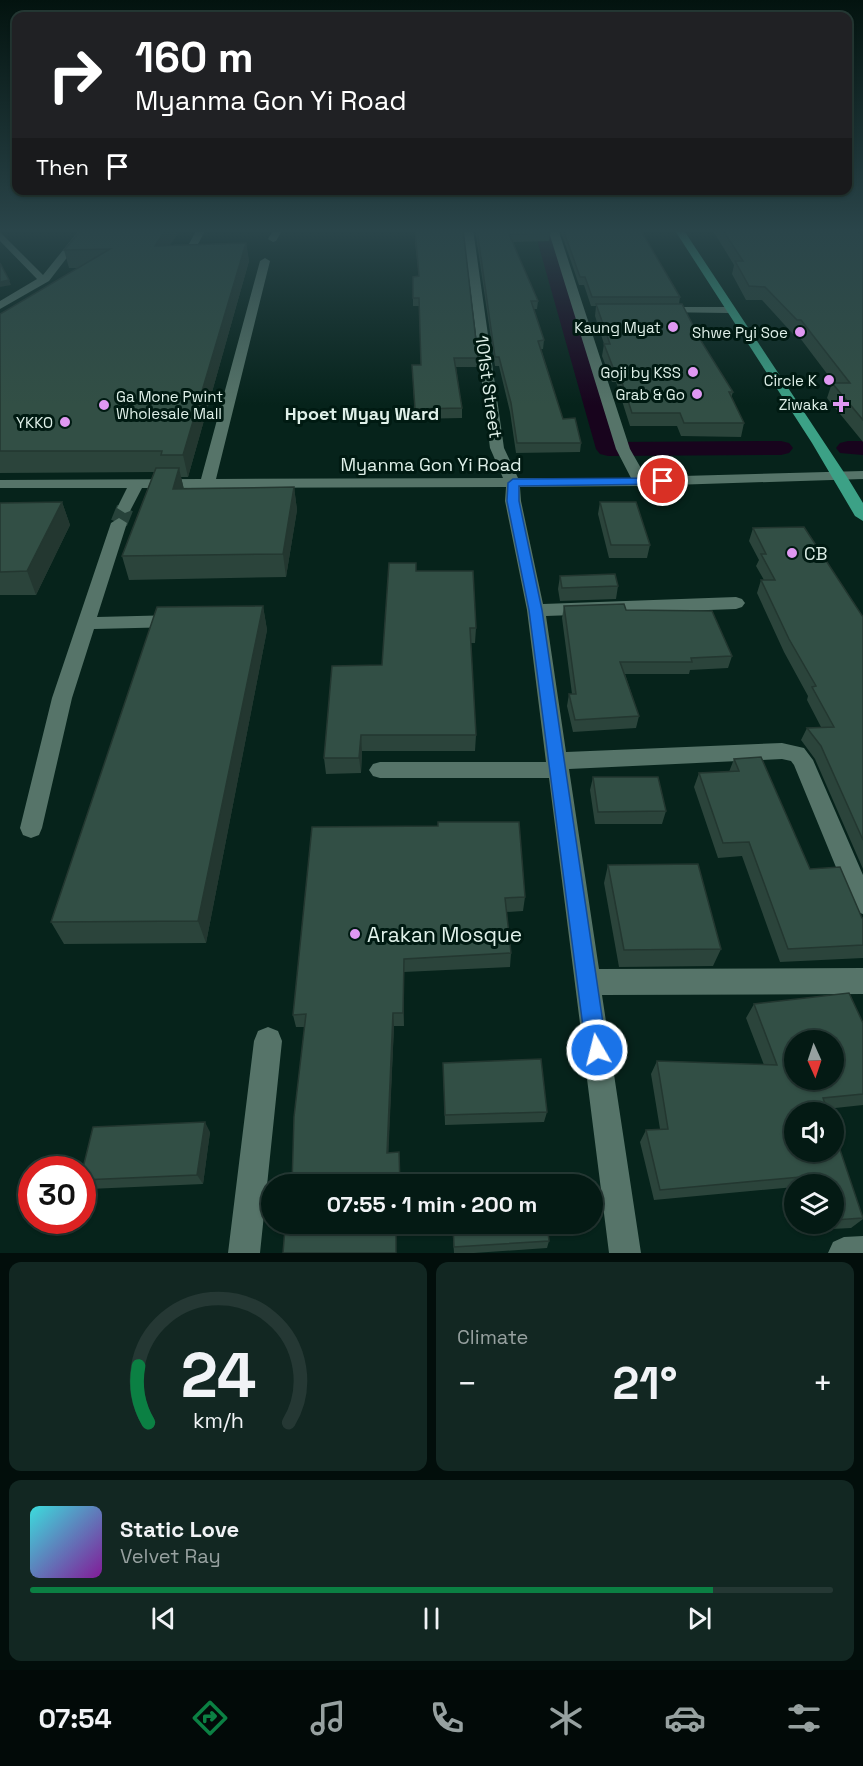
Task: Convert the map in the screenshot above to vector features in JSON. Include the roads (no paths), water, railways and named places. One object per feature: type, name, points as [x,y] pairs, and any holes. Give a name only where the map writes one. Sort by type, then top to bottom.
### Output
[{"type":"main road","points":[[714,287],[863,516]]},
{"type":"street","points":[[0,306],[31,287]]},
{"type":"street","points":[[207,484],[258,287]]},
{"type":"street","name":"101st Street","points":[[476,287],[497,448],[513,483],[513,501],[536,610],[625,1253]]},
{"type":"street","points":[[575,287],[584,311],[623,449],[641,482]]},
{"type":"street","points":[[648,310],[728,310]]},
{"type":"street","name":"Myanma Gon Yi Road","points":[[0,484],[641,482],[863,475]]},
{"type":"street","points":[[31,828],[62,698],[122,515],[137,484]]},
{"type":"street","points":[[536,610],[736,603]]},
{"type":"street","points":[[86,623],[191,621]]},
{"type":"street","points":[[380,770],[558,766],[782,751],[797,754],[803,760],[863,903]]},
{"type":"street","points":[[587,982],[863,981]]},
{"type":"street","points":[[244,1253],[268,1041]]},
{"type":"street","points":[[844,1253],[863,1252]]},
{"type":"waterway","points":[[560,287],[608,449],[781,448]]},
{"type":"waterway","points":[[848,448],[863,448]]},
{"type":"tunnel","points":[[119,523],[125,508]]},
{"type":"place","name":"Kaung Myat","points":[[673,327]]},
{"type":"place","name":"Shwe Pyi Soe","points":[[800,332]]},
{"type":"place","name":"Goji by KSS","points":[[693,372]]},
{"type":"place","name":"Circle K","points":[[829,380]]},
{"type":"place","name":"Grab & Go","points":[[697,394]]},
{"type":"place","name":"Ziwaka","points":[[841,404]]},
{"type":"place","name":"Ga Mone Pwint Wholesale Mall","points":[[104,405]]},
{"type":"place","name":"YKKO","points":[[65,422]]},
{"type":"place","name":"CB","points":[[792,553]]},
{"type":"place","name":"Arakan Mosque","points":[[355,934]]},
{"type":"district","name":"Hpoet Myay Ward","points":[[362,413]]}]
